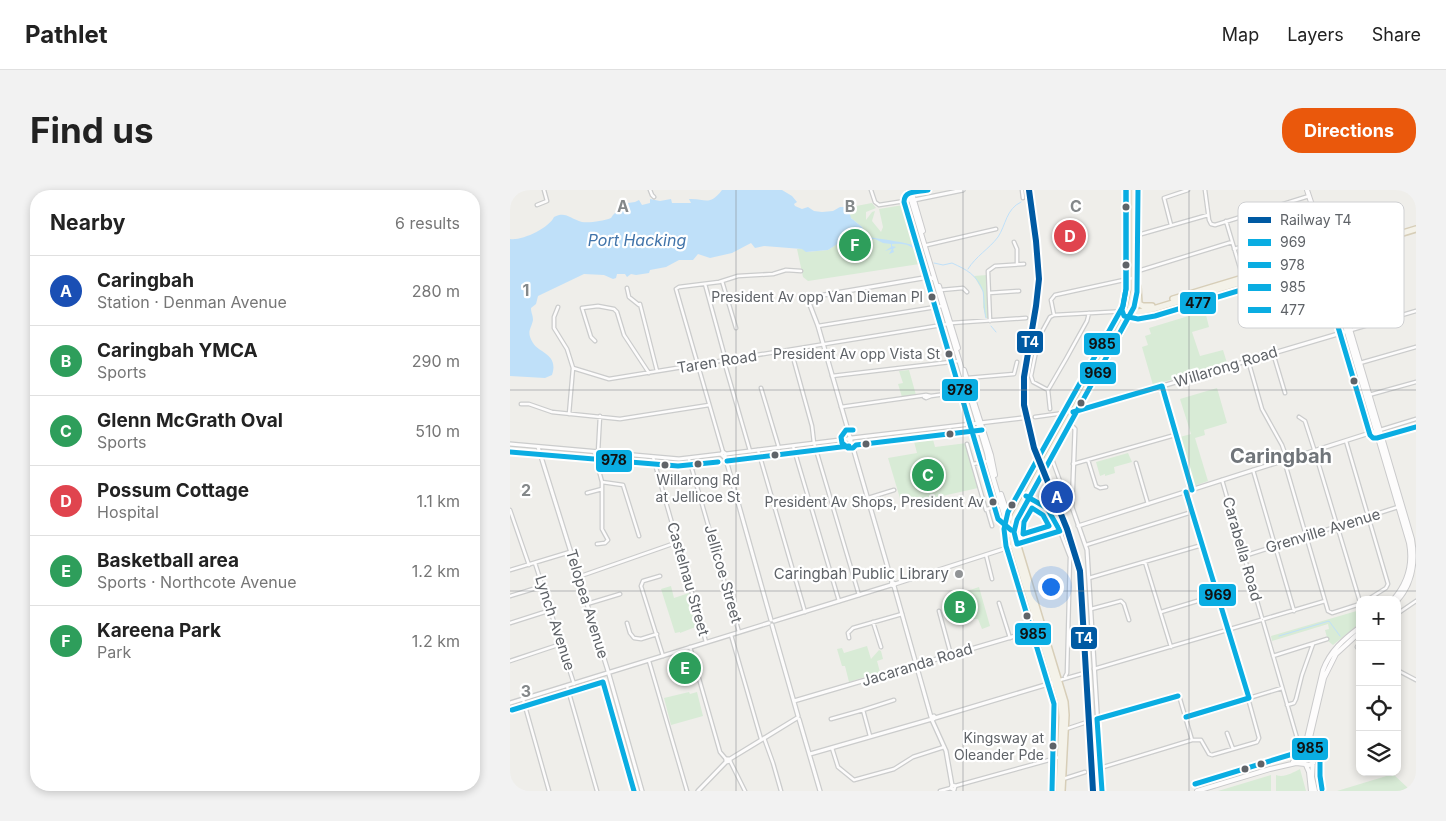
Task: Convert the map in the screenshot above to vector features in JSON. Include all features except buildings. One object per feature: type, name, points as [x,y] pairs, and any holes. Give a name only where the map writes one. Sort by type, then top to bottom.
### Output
[{"type":"main road","points":[[910,190],[970,391],[988,460],[1008,516],[1013,522],[1015,545]]},
{"type":"main road","points":[[1050,458],[1131,310],[1135,274],[1136,190]]},
{"type":"main road","points":[[1307,190],[1311,202]]},
{"type":"main road","points":[[1404,231],[1416,227]]},
{"type":"main road","points":[[926,246],[950,324],[959,361],[966,378]]},
{"type":"main road","points":[[1135,274],[1139,304],[1152,307]]},
{"type":"main road","points":[[1131,310],[1138,312],[1238,281]]},
{"type":"main road","points":[[1013,522],[1125,325],[1135,301],[1137,284]]},
{"type":"main road","points":[[1125,325],[1135,316],[1152,307]]},
{"type":"main road","points":[[1347,328],[1412,549],[1415,568],[1401,596]]},
{"type":"main road","points":[[1347,328],[1360,363],[1368,396]]},
{"type":"main road","points":[[979,423],[989,449],[1004,505],[1005,517],[1066,707],[1061,791]]},
{"type":"main road","points":[[988,460],[989,449]]},
{"type":"main road","points":[[1005,517],[1013,522]]},
{"type":"main road","points":[[1396,596],[1408,574],[1412,549]]},
{"type":"main road","points":[[1293,762],[1299,758],[1305,743],[1320,679],[1326,662],[1337,646],[1356,630]]},
{"type":"main road","points":[[1313,791],[1313,759],[1308,751],[1308,744],[1327,669],[1331,660],[1341,648],[1356,635]]},
{"type":"main road","points":[[1058,681],[1062,713],[1061,791]]},
{"type":"main road","points":[[1305,743],[1304,758],[1313,791]]},
{"type":"main road","points":[[1197,791],[1293,762],[1307,755],[1311,756]]},
{"type":"main road","points":[[1270,769],[1296,764],[1310,765],[1313,763]]},
{"type":"street","points":[[537,205],[547,201],[544,190]]},
{"type":"street","points":[[650,190],[654,197]]},
{"type":"street","points":[[871,190],[876,204],[879,206],[963,190]]},
{"type":"street","points":[[1022,190],[1023,198]]},
{"type":"street","points":[[1171,225],[1164,198],[1188,190]]},
{"type":"street","points":[[1205,190],[1208,215],[1213,225],[1238,217]]},
{"type":"street","points":[[1289,202],[1309,196]]},
{"type":"street","points":[[1135,236],[1208,215]]},
{"type":"street","points":[[1226,221],[1238,263]]},
{"type":"street","points":[[926,246],[996,229]]},
{"type":"street","points":[[1014,242],[1017,249],[1017,264]]},
{"type":"street","points":[[1054,315],[1051,300],[1055,295],[1135,274],[1232,242]]},
{"type":"street","points":[[1234,249],[1238,248]]},
{"type":"street","points":[[990,321],[987,274],[995,266],[1024,264]]},
{"type":"street","points":[[801,271],[786,270],[773,274],[736,277],[705,284],[677,287],[676,291],[820,791]]},
{"type":"street","points":[[929,278],[933,273]]},
{"type":"street","points":[[935,279],[929,278],[812,297],[808,300],[818,326],[930,710],[944,747],[953,788]]},
{"type":"street","points":[[722,281],[736,328]]},
{"type":"street","points":[[705,284],[750,451]]},
{"type":"street","points":[[627,288],[629,297],[640,305],[657,371]]},
{"type":"street","points":[[939,290],[963,288],[967,292]]},
{"type":"street","points":[[989,293],[1019,290]]},
{"type":"street","points":[[595,342],[590,337],[582,308],[598,306],[614,309],[617,312],[624,335],[649,373]]},
{"type":"street","points":[[818,326],[943,306]]},
{"type":"street","points":[[558,308],[554,317],[554,328],[567,349],[573,368],[569,414]]},
{"type":"street","points":[[1048,390],[1033,382],[1031,374],[1039,337],[1050,317],[1054,315],[1131,310]]},
{"type":"street","name":"Willarong Road","points":[[1404,315],[1416,311]]},
{"type":"street","points":[[1050,409],[1048,390],[1087,321],[1089,313]]},
{"type":"street","name":"Taren Road","points":[[573,368],[605,379],[950,324],[1026,318]]},
{"type":"street","name":"Willarong Road","points":[[1035,417],[1075,412],[1358,328]]},
{"type":"street","points":[[1360,363],[1416,346]]},
{"type":"street","points":[[791,350],[812,426],[814,444],[859,595]]},
{"type":"street","points":[[1273,353],[1285,394]]},
{"type":"street","points":[[1248,360],[1262,409],[1282,445],[1306,536],[1330,613],[1356,604]]},
{"type":"street","points":[[832,376],[959,361]]},
{"type":"street","points":[[966,378],[1014,374],[1017,362]]},
{"type":"street","points":[[1368,396],[1416,382]]},
{"type":"street","points":[[1162,386],[1192,490]]},
{"type":"street","points":[[760,388],[780,448]]},
{"type":"street","points":[[841,407],[970,391]]},
{"type":"street","points":[[521,404],[529,404],[552,412],[622,418],[709,405]]},
{"type":"street","points":[[597,544],[606,543],[608,540],[601,528],[602,482],[596,452],[600,416]]},
{"type":"street","points":[[1299,417],[1305,421],[1315,451],[1358,596]]},
{"type":"street","points":[[510,444],[689,459],[1022,418]]},
{"type":"street","points":[[1078,526],[1416,419]]},
{"type":"street","points":[[1070,424],[1075,428],[1072,511],[1086,545],[1102,791]]},
{"type":"street","points":[[1073,464],[1175,434]]},
{"type":"street","points":[[1346,441],[1388,586],[1373,596]]},
{"type":"street","points":[[967,444],[992,526]]},
{"type":"street","points":[[794,446],[839,601]]},
{"type":"street","name":"Telopea Avenue","points":[[538,447],[608,673],[642,791]]},
{"type":"street","points":[[758,450],[805,612]]},
{"type":"street","name":"Castelnau Street","points":[[653,457],[706,642]]},
{"type":"street","points":[[1050,458],[1065,495],[1072,497]]},
{"type":"street","name":"Jellicoe Street","points":[[689,459],[739,632]]},
{"type":"street","points":[[974,464],[988,460]]},
{"type":"street","points":[[1088,460],[1096,486],[1100,488],[1106,487]]},
{"type":"street","points":[[1136,463],[1148,504]]},
{"type":"street","points":[[1253,470],[1294,610]]},
{"type":"street","name":"Carabella Road","points":[[1222,480],[1297,738]]},
{"type":"street","points":[[602,482],[623,485],[640,536]]},
{"type":"street","points":[[587,493],[602,489]]},
{"type":"street","points":[[868,498],[894,490]]},
{"type":"street","points":[[1100,768],[1192,740],[1199,740],[1211,755],[1257,742],[1259,739],[1186,492]]},
{"type":"street","points":[[1028,497],[1048,508],[1069,552],[1067,673],[1065,677]]},
{"type":"street","points":[[987,509],[1004,505]]},
{"type":"street","name":"Grenville Avenue","points":[[1244,556],[1400,506]]},
{"type":"street","points":[[510,510],[529,564]]},
{"type":"street","points":[[1086,545],[1192,512]]},
{"type":"street","points":[[510,703],[1060,531]]},
{"type":"street","points":[[578,577],[678,542]]},
{"type":"street","points":[[1089,578],[1202,545]]},
{"type":"street","points":[[1412,549],[1416,557]]},
{"type":"street","points":[[510,570],[570,552]]},
{"type":"street","points":[[986,555],[992,579]]},
{"type":"street","points":[[1145,562],[1171,647]]},
{"type":"street","name":"Lynch Avenue","points":[[535,563],[574,684]]},
{"type":"street","points":[[1408,574],[1415,568]]},
{"type":"street","points":[[660,576],[643,581],[641,586],[663,656]]},
{"type":"street","points":[[1410,580],[1416,576]]},
{"type":"street","points":[[510,596],[543,586]]},
{"type":"street","points":[[587,604],[620,594]]},
{"type":"street","points":[[1161,612],[1217,595]]},
{"type":"street","points":[[1091,609],[1121,601],[1124,604],[1129,620]]},
{"type":"street","points":[[1094,669],[1325,601]]},
{"type":"street","points":[[1401,611],[1416,601]]},
{"type":"street","points":[[999,602],[1010,638]]},
{"type":"street","points":[[510,623],[551,610]]},
{"type":"street","points":[[939,611],[950,655]]},
{"type":"street","points":[[849,638],[848,634],[851,629],[902,614]]},
{"type":"street","points":[[873,622],[881,647]]},
{"type":"street","points":[[627,623],[630,633],[634,638],[641,639],[657,634]]},
{"type":"street","name":"Jacaranda Road","points":[[794,701],[1041,628]]},
{"type":"street","points":[[731,635],[762,738],[771,756],[781,791]]},
{"type":"street","points":[[1273,656],[1327,639]]},
{"type":"street","points":[[510,661],[561,644]]},
{"type":"street","points":[[1287,705],[1296,700],[1302,675],[1313,644]]},
{"type":"street","points":[[690,647],[720,752],[728,760],[745,791]]},
{"type":"street","points":[[649,660],[687,791]]},
{"type":"street","points":[[1401,672],[1416,680]]},
{"type":"street","points":[[810,754],[1058,681],[1065,677],[1081,674]]},
{"type":"street","points":[[567,686],[597,791]]},
{"type":"street","points":[[1186,717],[1282,688]]},
{"type":"street","points":[[1097,719],[1178,696],[1192,740]]},
{"type":"street","points":[[523,700],[549,791]]},
{"type":"street","points":[[831,719],[894,700]]},
{"type":"street","points":[[863,710],[870,736]]},
{"type":"street","points":[[698,791],[728,760],[798,718]]},
{"type":"street","points":[[1066,730],[1084,723]]},
{"type":"street","points":[[1227,733],[1233,749]]},
{"type":"street","points":[[832,748],[838,767],[852,779],[856,780],[896,768],[913,757],[944,747]]},
{"type":"street","points":[[940,791],[1062,757]]},
{"type":"street","points":[[1063,779],[1085,772]]},
{"type":"green space","points":[[872,203],[876,208],[866,212],[866,220],[875,211],[872,221],[881,232],[883,227],[879,209],[909,204],[911,212],[909,215],[913,228],[917,230],[926,263],[808,281],[803,277],[797,249],[803,249],[807,252],[828,250],[840,242],[857,238],[868,238],[862,227],[850,217],[848,209]]},
{"type":"green space","points":[[987,275],[990,318],[986,318],[983,307],[983,292],[974,276]]},
{"type":"green space","points":[[1205,311],[1209,327],[1192,332],[1200,356],[1223,350],[1227,363],[1153,385],[1142,347],[1148,345],[1145,336],[1151,334],[1149,328]]},
{"type":"green space","points":[[909,370],[916,395],[902,397],[898,384],[903,383],[899,371]]},
{"type":"green space","points":[[1217,388],[1227,423],[1204,430],[1205,435],[1195,438],[1208,481],[1194,486],[1180,437],[1191,434],[1180,399]]},
{"type":"green space","points":[[931,432],[935,447],[967,443],[978,488],[902,505],[888,458],[917,453],[912,434]]},
{"type":"green space","points":[[1128,453],[1132,462],[1114,467],[1115,473],[1100,476],[1096,462]]},
{"type":"green space","points":[[671,586],[674,598],[689,593],[698,626],[675,633],[661,589]]},
{"type":"green space","points":[[979,587],[990,626],[982,629],[978,619],[971,619],[964,592]]},
{"type":"green space","points":[[1356,611],[1356,626],[1333,645],[1328,641],[1325,630],[1329,629],[1328,624],[1272,641],[1271,636]]},
{"type":"green space","points":[[867,646],[871,659],[879,650],[881,651],[883,659],[877,661],[880,672],[849,682],[845,666],[842,666],[837,649],[842,648],[844,653]]},
{"type":"green space","points":[[689,692],[690,694],[697,692],[703,716],[671,725],[664,698]]},
{"type":"green space","points":[[1300,769],[1306,791],[1276,791],[1276,775],[1285,775]]},
{"type":"green space","points":[[1271,775],[1271,791],[1218,791]]},
{"type":"green space","points":[[1386,776],[1395,776],[1409,789],[1408,791],[1337,791]]},
{"type":"water","name":"Port Hacking","points":[[722,190],[782,190],[792,196],[797,202],[794,204],[795,206],[802,209],[808,207],[814,211],[822,212],[845,207],[849,211],[851,218],[862,227],[868,237],[915,246],[925,259],[907,245],[892,244],[892,246],[896,247],[893,249],[894,252],[889,254],[892,249],[885,251],[891,247],[891,244],[875,239],[858,238],[839,243],[828,250],[806,252],[802,249],[764,246],[755,248],[751,243],[732,253],[710,258],[698,254],[693,260],[679,260],[666,267],[650,270],[649,273],[631,274],[627,277],[625,274],[617,274],[616,278],[613,279],[604,275],[584,274],[538,296],[536,304],[531,308],[533,320],[530,336],[533,343],[551,358],[553,363],[552,375],[545,378],[510,376],[510,239],[521,238],[535,233],[558,215],[565,215],[582,222],[596,222],[611,218],[628,203],[639,200],[642,205],[650,203],[650,199],[660,201],[671,199],[672,203],[691,203],[689,199],[710,200]]},
{"type":"waterway","points":[[968,269],[998,237],[1009,213],[1021,202]]},
{"type":"waterway","points":[[934,263],[943,265],[952,263],[967,270],[974,277],[983,291],[986,318]]},
{"type":"waterway","points":[[991,326],[996,332]]},
{"type":"waterway","points":[[1279,636],[1329,621],[1340,636]]},
{"type":"rail line","name":"T4","points":[[1029,190],[1039,279],[1024,377],[1024,405],[1034,448],[1067,529],[1080,571],[1093,791]]},
{"type":"transit line","name":"978","points":[[928,190],[909,193],[906,195],[904,202],[998,519],[1011,530]]},
{"type":"transit line","name":"985","points":[[1052,791],[1054,704],[1006,546],[1004,529],[1008,512],[1123,306],[1126,289],[1126,190]]},
{"type":"transit line","name":"477","points":[[1126,190],[1126,289],[1122,310],[1124,316],[1138,319],[1155,316],[1238,291]]},
{"type":"transit line","name":"969","points":[[1017,544],[1014,532],[1017,520],[1134,307],[1137,292],[1138,190]]},
{"type":"transit line","name":"477","points":[[1338,328],[1370,435],[1373,438],[1377,438],[1416,427]]},
{"type":"transit line","name":"969","points":[[1162,386],[1192,490]]},
{"type":"transit line","name":"969","points":[[1073,412],[1162,386]]},
{"type":"transit line","name":"978","points":[[853,430],[846,430],[841,437],[842,443],[848,448],[853,448],[856,445],[982,430]]},
{"type":"transit line","name":"978","points":[[727,461],[849,446]]},
{"type":"transit line","name":"978","points":[[510,452],[678,466],[718,462]]},
{"type":"transit line","name":"969","points":[[1186,492],[1249,698]]},
{"type":"transit line","name":"969","points":[[1026,496],[1047,508],[1060,531]]},
{"type":"transit line","name":"978","points":[[1032,508],[1043,515],[1049,526],[1023,534],[1024,522],[1032,508]]},
{"type":"transit line","name":"969","points":[[1017,544],[1060,531]]},
{"type":"transit line","name":"978","points":[[512,710],[603,682],[634,791]]},
{"type":"transit line","name":"969","points":[[1097,719],[1178,696]]},
{"type":"transit line","name":"969","points":[[1186,717],[1249,698]]},
{"type":"transit line","name":"969","points":[[1097,719],[1102,791]]},
{"type":"transit line","name":"985","points":[[1195,784],[1309,748],[1320,757],[1322,789]]},
{"type":"place","name":"Possum Cottage","points":[[1070,236]]},
{"type":"place","name":"Kareena Park","points":[[855,245]]},
{"type":"place","name":"President Av opp Van Dieman Pl","points":[[932,297]]},
{"type":"place","name":"President Av opp Vista St","points":[[949,354]]},
{"type":"place","name":"Willarong Rd at Jellicoe St","points":[[698,464]]},
{"type":"place","name":"Glenn McGrath Oval","points":[[928,475]]},
{"type":"place","name":"Caringbah","points":[[1057,497]]},
{"type":"place","name":"President Av Shops, President Av","points":[[993,502]]},
{"type":"place","name":"Caringbah Public Library","points":[[959,574]]},
{"type":"place","name":"Caringbah YMCA","points":[[960,607]]},
{"type":"place","name":"Basketball area","points":[[685,668]]},
{"type":"place","name":"Kingsway at Oleander Pde","points":[[1053,746]]},
{"type":"district","name":"Caringbah","points":[[1281,456]]}]
